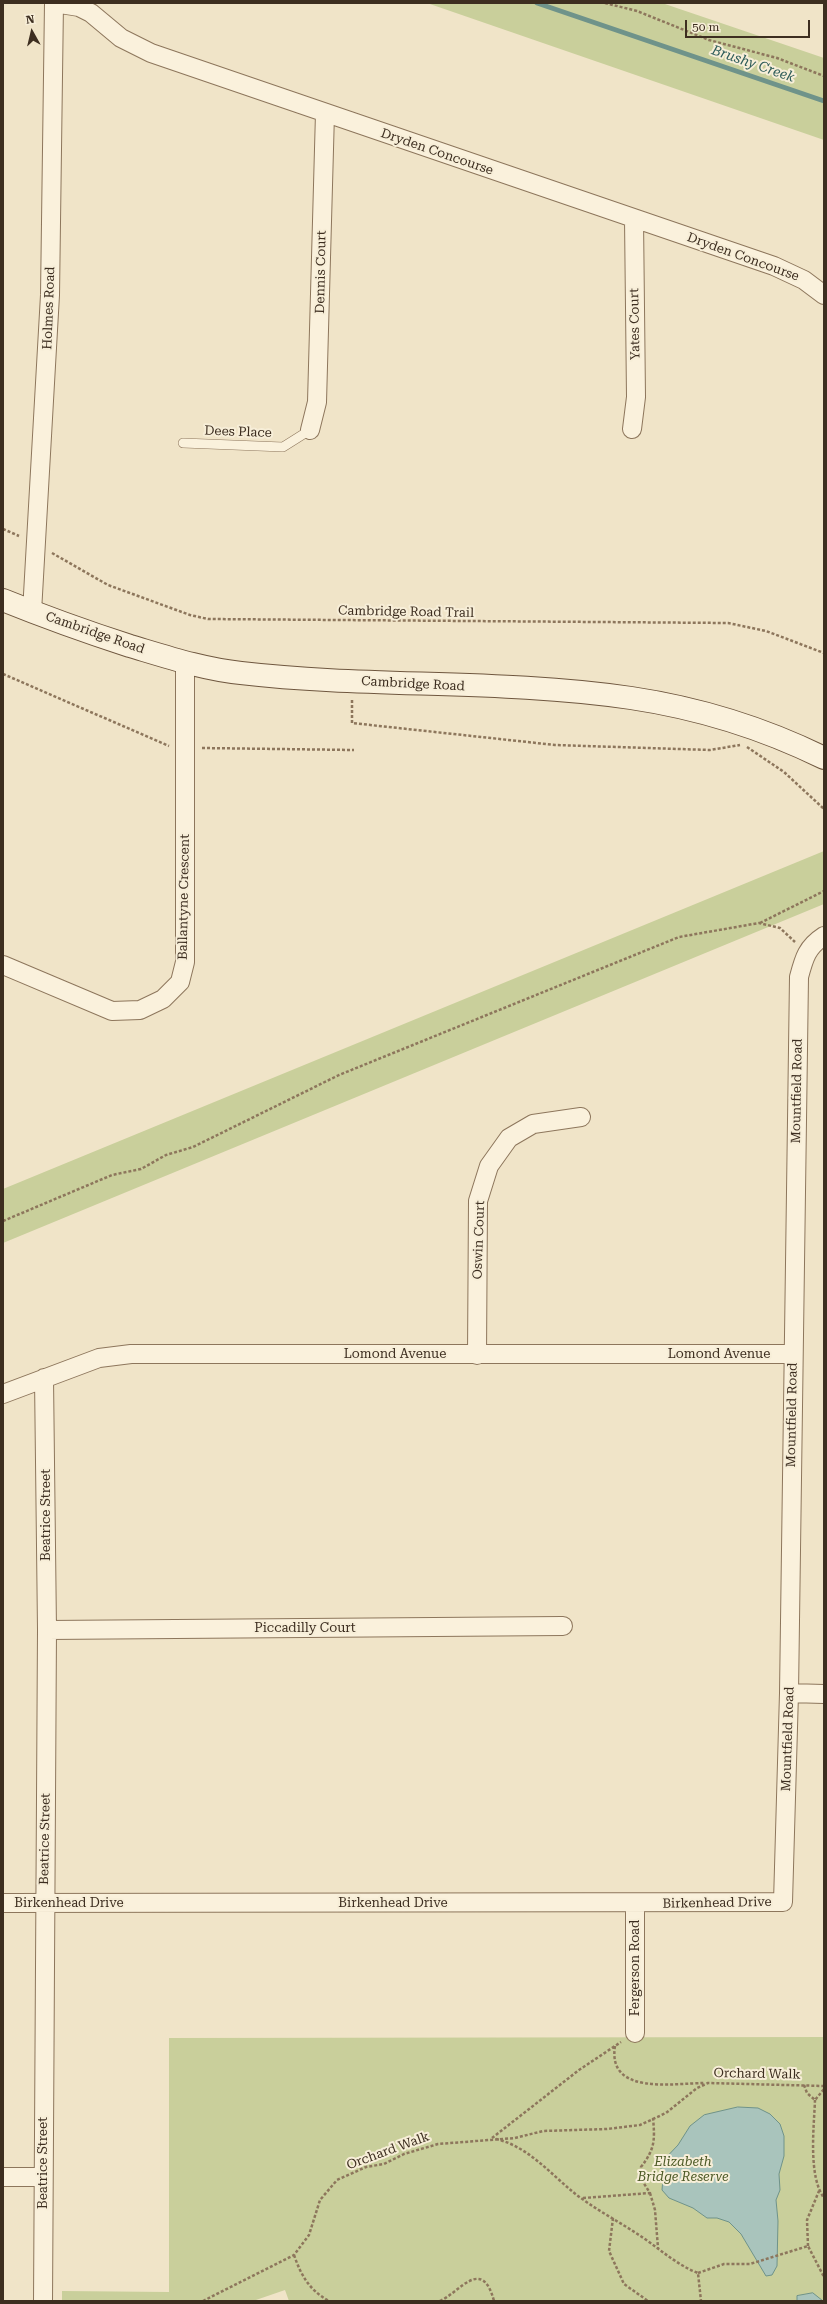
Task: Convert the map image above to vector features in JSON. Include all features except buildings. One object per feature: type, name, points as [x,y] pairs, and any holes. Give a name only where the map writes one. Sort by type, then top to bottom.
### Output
[{"type":"main road","name":"Cambridge Road","points":[[3,600],[32,612],[185,663],[239,673],[352,681],[578,692],[632,698],[729,720],[779,737],[824,758]]},
{"type":"street","name":"Dryden Concourse","points":[[54,3],[79,7],[91,13],[121,38],[137,48],[791,273],[824,295]]},
{"type":"street","name":"Holmes Road","points":[[32,612],[50,295],[54,3]]},
{"type":"street","name":"Dennis Court","points":[[310,430],[317,402],[325,113]]},
{"type":"street","name":"Yates Court","points":[[632,428],[636,397],[634,219]]},
{"type":"street","name":"Ballantyne Crescent","points":[[3,965],[112,1011],[140,1010],[163,999],[180,982],[185,962],[185,663]]},
{"type":"street","name":"Mountfield Road","points":[[783,1902],[789,1693],[799,977],[806,953],[813,943],[824,936]]},
{"type":"street","name":"Oswin Court","points":[[477,1355],[478,1201],[489,1166],[509,1138],[533,1124],[581,1117]]},
{"type":"street","name":"Lomond Avenue","points":[[3,1394],[99,1358],[131,1354],[793,1354]]},
{"type":"street","name":"Beatrice Street","points":[[43,2301],[44,1903],[47,1630],[44,1378]]},
{"type":"street","name":"Piccadilly Court","points":[[47,1630],[563,1626]]},
{"type":"street","points":[[789,1693],[824,1694]]},
{"type":"street","name":"Birkenhead Drive","points":[[3,1904],[783,1902]]},
{"type":"street","name":"Fergerson Road","points":[[635,1903],[635,2033]]},
{"type":"street","points":[[3,2177],[43,2177]]},
{"type":"lane","name":"Dees Place","points":[[183,443],[283,447],[310,430]]},
{"type":"path","points":[[605,3],[637,12],[708,40],[777,58],[824,76]]},
{"type":"path","name":"Cambridge Road Trail","points":[[3,529],[36,544],[108,586],[190,615],[208,619],[728,623],[766,631],[824,653]]},
{"type":"path","points":[[3,674],[171,747]]},
{"type":"path","points":[[352,681],[352,723],[555,745],[710,750],[742,745]]},
{"type":"path","points":[[729,720],[742,745],[784,772],[824,809]]},
{"type":"path","points":[[199,748],[354,750]]},
{"type":"path","points":[[3,1221],[112,1175],[141,1169],[166,1155],[193,1147],[339,1075],[679,937],[759,923],[824,891]]},
{"type":"path","points":[[759,923],[780,928],[795,942]]},
{"type":"path","points":[[492,2138],[579,2070],[635,2033]]},
{"type":"path","points":[[614,2046],[613,2054],[616,2067],[625,2078],[640,2083],[708,2083]]},
{"type":"path","name":"Orchard Walk","points":[[203,2301],[294,2255],[309,2235],[320,2200],[337,2180],[366,2167],[384,2164],[404,2154],[438,2144],[492,2138],[515,2138],[542,2132],[607,2129],[640,2125],[666,2113],[697,2088],[708,2083],[824,2086]]},
{"type":"path","points":[[804,2085],[807,2093],[815,2100]]},
{"type":"path","points":[[824,2089],[815,2100],[814,2161],[819,2192],[824,2198]]},
{"type":"path","points":[[653,2118],[655,2142],[649,2157],[641,2167],[643,2182],[650,2193],[655,2210],[658,2248]]},
{"type":"path","name":"Orchard Walk","points":[[492,2138],[508,2142],[547,2168],[582,2198],[658,2248],[683,2267],[698,2273]]},
{"type":"path","points":[[819,2192],[807,2220],[808,2246],[824,2277]]},
{"type":"path","points":[[582,2198],[650,2193]]},
{"type":"path","points":[[613,2218],[609,2251],[624,2284],[648,2301]]},
{"type":"path","points":[[701,2301],[698,2273],[724,2264],[750,2264],[808,2246]]},
{"type":"path","points":[[294,2255],[302,2277],[317,2295],[329,2301]]},
{"type":"path","points":[[440,2301],[472,2279],[479,2279],[487,2284],[494,2301]]},
{"type":"green space","points":[[427,3],[662,3],[824,58],[824,140]]},
{"type":"green space","points":[[824,851],[824,904],[3,1243],[3,1189]]},
{"type":"green space","name":"Elizabeth Bridge Reserve","points":[[824,2037],[824,2301],[289,2301],[285,2290],[253,2301],[62,2301],[62,2291],[169,2292],[169,2038]]},
{"type":"water","points":[[738,2107],[758,2108],[770,2114],[780,2124],[784,2136],[784,2156],[779,2174],[780,2190],[776,2200],[778,2221],[777,2266],[772,2275],[766,2276],[741,2234],[729,2222],[717,2218],[707,2218],[693,2208],[669,2198],[662,2190],[663,2178],[660,2164],[678,2145],[690,2126],[704,2115]]},
{"type":"water","points":[[813,2293],[823,2301],[797,2301],[797,2296]]},
{"type":"waterway","name":"Brushy Creek","points":[[537,3],[824,101]]}]
